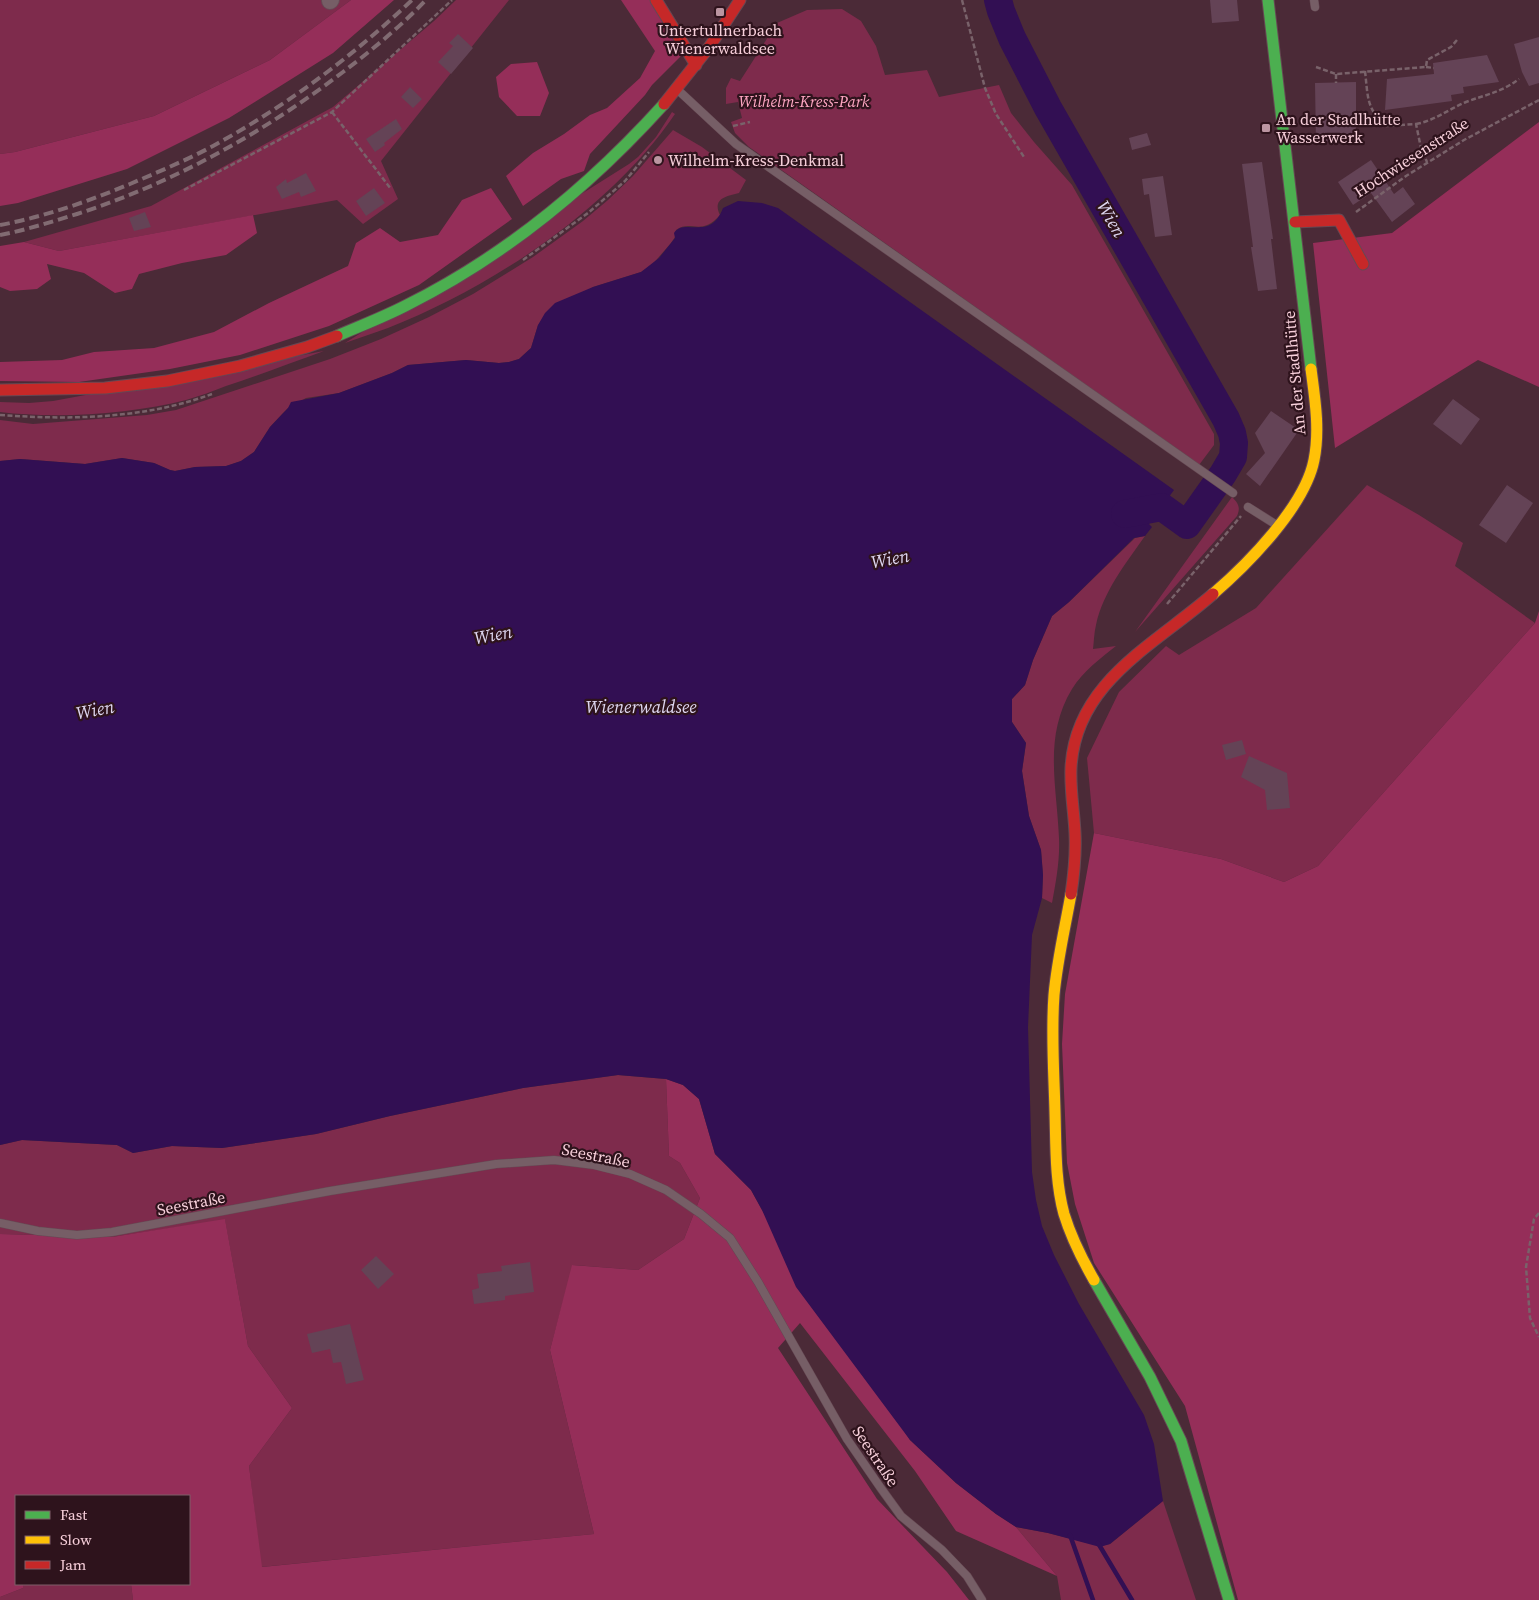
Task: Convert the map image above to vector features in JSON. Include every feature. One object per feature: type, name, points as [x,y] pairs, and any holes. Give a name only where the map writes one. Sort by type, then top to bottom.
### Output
[{"type":"main road","points":[[656,0],[696,65]]},
{"type":"main road","points":[[0,390],[81,390],[166,381],[242,366],[321,342],[405,306],[483,261],[545,217],[602,169],[642,129],[677,89],[696,65],[740,0]]},
{"type":"main road","name":"An der Stadlhütte","points":[[1229,1600],[1181,1441],[1171,1415],[1104,1300],[1067,1224],[1057,1175],[1053,1011],[1060,951],[1073,884],[1076,851],[1070,769],[1073,746],[1080,723],[1095,697],[1122,667],[1229,581],[1252,560],[1279,527],[1301,493],[1311,472],[1316,453],[1317,418],[1268,0]]},
{"type":"main road","points":[[1295,222],[1339,220],[1362,264]]},
{"type":"lane","points":[[677,89],[736,144],[1233,493]]},
{"type":"lane","points":[[1248,508],[1279,527]]},
{"type":"lane","name":"Seestraße","points":[[0,1223],[77,1235],[112,1232],[330,1191],[496,1164],[554,1160],[594,1165],[630,1174],[666,1190],[701,1214],[730,1238],[758,1282],[848,1439],[880,1487],[901,1516],[942,1550],[967,1576],[982,1600]]},
{"type":"path","points":[[184,190],[332,112],[452,0]]},
{"type":"path","points":[[962,0],[985,88],[996,114],[1024,157]]},
{"type":"path","points":[[1426,67],[1427,60],[1451,47],[1457,40]]},
{"type":"path","points":[[1316,67],[1336,74],[1434,68]]},
{"type":"path","points":[[1365,71],[1370,106],[1377,118],[1386,126],[1426,122],[1467,102],[1498,92],[1519,79]]},
{"type":"path","points":[[1336,74],[1336,83]]},
{"type":"path","name":"Hochwiesenstraße","points":[[1339,220],[1349,217],[1406,176],[1491,124],[1539,100]]},
{"type":"path","points":[[332,112],[391,189]]},
{"type":"path","points":[[1416,124],[1421,148],[1427,163]]},
{"type":"path","points":[[1163,609],[1248,508]]},
{"type":"path","points":[[1539,1213],[1534,1219],[1526,1267],[1530,1318],[1539,1336]]},
{"type":"green space","points":[[0,0],[351,0],[270,60],[154,116],[15,152],[0,154]]},
{"type":"green space","points":[[456,0],[509,0],[381,161],[398,199],[363,224],[337,200],[59,251],[24,242],[151,206],[333,107]]},
{"type":"green space","name":"Wilhelm-Kress-Park","points":[[842,9],[861,21],[876,46],[885,75],[927,70],[939,97],[999,85],[1011,113],[1072,185],[1214,434],[1214,445],[1199,465],[749,147],[735,133],[731,122],[742,118],[738,102],[726,104],[726,88],[731,78],[740,81],[777,23],[807,10]]},
{"type":"green space","points":[[672,112],[675,114],[649,149],[618,181],[584,212],[547,241],[508,267],[428,311],[345,343],[629,164],[656,137]]},
{"type":"green space","points":[[673,130],[702,147],[746,180],[739,193],[729,195],[719,202],[718,210],[720,215],[713,222],[702,227],[687,226],[676,230],[675,237],[671,243],[651,266],[641,272],[593,287],[538,325],[531,348],[519,359],[499,363],[466,360],[408,365],[339,393],[306,398],[283,413],[270,427],[254,452],[241,461],[226,466],[195,467],[175,471],[154,463],[122,458],[85,464],[20,459],[0,461],[0,420],[33,424],[147,415],[176,410],[330,359],[381,339],[429,317],[473,294],[533,257],[583,221],[633,176]]},
{"type":"green space","points":[[324,351],[201,395],[165,405],[94,414],[45,415],[0,412],[0,402],[29,403],[53,401]]},
{"type":"green space","points":[[1367,485],[1463,543],[1455,566],[1535,623],[1318,866],[1284,882],[1221,859],[1094,833],[1087,758],[1119,692],[1166,646],[1179,655],[1256,608]]},
{"type":"green space","points":[[1232,497],[1238,505],[1237,516],[1135,632]]},
{"type":"green space","points":[[1145,536],[1123,567],[1099,613],[1093,649],[1116,646],[1092,665],[1076,682],[1063,707],[1057,725],[1054,762],[1059,846],[1052,903],[1042,898],[1041,850],[1029,816],[1022,771],[1026,743],[1012,722],[1012,699],[1025,685],[1033,660],[1052,616],[1135,538]]},
{"type":"green space","points":[[618,1075],[666,1079],[669,1156],[680,1163],[700,1198],[684,1239],[638,1270],[573,1265],[550,1350],[594,1534],[261,1567],[249,1466],[292,1408],[248,1346],[225,1220],[112,1237],[0,1234],[0,1145],[22,1140],[117,1145],[133,1153],[172,1146],[222,1148],[316,1134],[390,1116],[523,1088]]},
{"type":"green space","points":[[1163,1501],[1196,1600],[1061,1600],[1057,1576],[1016,1527],[1100,1546],[1110,1544]]},
{"type":"green space","points":[[23,1585],[131,1585],[133,1600],[0,1600],[0,1597],[23,1588]]},
{"type":"shaded area","points":[[351,0],[394,0],[333,53],[229,118],[127,169],[18,203],[0,206],[0,154],[15,152],[154,116],[270,60]]},
{"type":"shaded area","points":[[621,0],[650,0],[682,55],[652,85],[590,154],[584,171],[561,179],[523,206],[506,176],[533,153],[590,115],[607,108],[640,78],[655,51]]},
{"type":"shaded area","points":[[537,62],[549,93],[540,116],[517,116],[499,97],[496,77],[511,64]]},
{"type":"shaded area","points":[[1539,122],[1539,387],[1478,360],[1335,448],[1313,243],[1392,233]]},
{"type":"shaded area","points":[[491,188],[512,219],[419,285],[329,326],[240,355],[170,369],[79,382],[0,381],[0,362],[62,360],[94,352],[154,348],[214,332],[269,303],[348,266],[356,243],[380,228],[400,242],[438,235],[462,200]]},
{"type":"shaded area","points":[[253,215],[257,233],[226,255],[182,263],[139,274],[132,289],[115,293],[84,273],[47,264],[51,279],[37,289],[10,291],[0,287],[0,246],[24,242],[59,251]]},
{"type":"shaded area","points":[[1539,611],[1539,1600],[1238,1600],[1185,1406],[1094,1263],[1075,1204],[1067,1163],[1062,1044],[1065,994],[1094,833],[1221,859],[1284,882],[1318,866],[1535,623]]},
{"type":"shaded area","points":[[666,1079],[683,1085],[699,1099],[715,1154],[751,1190],[910,1440],[956,1483],[1016,1527],[1057,1576],[956,1531],[915,1471],[800,1323],[778,1348],[877,1499],[947,1572],[969,1600],[133,1600],[131,1585],[190,1585],[190,1495],[15,1495],[15,1585],[23,1585],[23,1588],[0,1597],[0,1234],[112,1237],[225,1219],[248,1346],[292,1408],[249,1466],[262,1567],[594,1534],[550,1350],[572,1265],[638,1270],[684,1239],[700,1198],[680,1163],[669,1156]]},
{"type":"water","name":"Wienerwaldsee","points":[[738,201],[762,203],[778,208],[1174,490],[1149,524],[1152,527],[1145,536],[1134,538],[1069,602],[1052,616],[1033,660],[1025,685],[1012,699],[1012,722],[1026,743],[1022,771],[1029,816],[1041,850],[1043,875],[1042,898],[1032,935],[1028,1027],[1032,1172],[1036,1200],[1042,1226],[1054,1255],[1079,1304],[1144,1415],[1154,1444],[1163,1501],[1110,1544],[1100,1547],[1048,1533],[1016,1527],[956,1483],[910,1440],[796,1287],[762,1210],[751,1190],[715,1154],[699,1099],[683,1085],[666,1079],[618,1075],[523,1088],[390,1116],[316,1134],[222,1148],[172,1146],[133,1153],[117,1145],[22,1140],[0,1145],[0,461],[20,459],[85,464],[122,458],[154,463],[175,471],[195,467],[226,466],[241,461],[254,452],[270,427],[288,408],[291,402],[339,393],[408,365],[466,360],[499,363],[519,359],[531,348],[538,325],[545,313],[555,303],[593,287],[641,272],[659,258],[675,238],[674,233],[678,229],[684,227],[704,227],[711,224],[718,218],[723,208]]},
{"type":"building","points":[[1210,0],[1237,0],[1239,21],[1212,23]]},
{"type":"building","points":[[458,34],[473,48],[451,74],[438,62],[453,46],[449,43]]},
{"type":"building","points":[[1539,37],[1539,83],[1529,86],[1522,72],[1514,44]]},
{"type":"building","points":[[1487,55],[1499,82],[1463,87],[1464,93],[1451,95],[1452,101],[1385,110],[1387,79],[1434,74],[1433,63]]},
{"type":"building","points":[[1356,82],[1356,134],[1331,134],[1331,141],[1316,142],[1315,83]]},
{"type":"building","points":[[410,87],[422,99],[413,108],[401,97]]},
{"type":"building","points":[[396,119],[402,129],[375,152],[366,139]]},
{"type":"building","points":[[1147,133],[1151,145],[1132,150],[1129,138]]},
{"type":"building","points":[[1371,160],[1394,194],[1403,187],[1415,204],[1392,222],[1371,193],[1353,205],[1338,182]]},
{"type":"building","points":[[1262,162],[1273,239],[1271,239],[1277,289],[1258,291],[1242,164]]},
{"type":"building","points":[[306,173],[316,191],[301,197],[299,192],[282,199],[276,187],[286,179],[287,183]]},
{"type":"building","points":[[1163,176],[1172,235],[1155,237],[1149,194],[1144,195],[1142,179]]},
{"type":"building","points":[[374,188],[385,203],[366,216],[356,201]]},
{"type":"building","points":[[145,212],[151,227],[134,231],[129,218]]},
{"type":"building","points":[[1453,399],[1480,419],[1461,445],[1433,424]]},
{"type":"building","points":[[1271,411],[1299,430],[1260,486],[1246,474],[1265,453],[1255,433]]},
{"type":"building","points":[[1507,485],[1533,503],[1506,543],[1479,525]]},
{"type":"building","points":[[1242,740],[1246,754],[1226,760],[1222,745]]},
{"type":"building","points":[[1249,756],[1287,773],[1290,808],[1267,810],[1265,790],[1241,777]]},
{"type":"building","points":[[376,1256],[394,1274],[378,1289],[361,1270]]},
{"type":"building","points":[[530,1262],[534,1292],[505,1296],[505,1300],[474,1304],[472,1290],[479,1288],[477,1274],[502,1271],[501,1266]]},
{"type":"building","points":[[350,1324],[364,1380],[346,1384],[341,1362],[333,1363],[330,1349],[312,1353],[307,1334]]},
{"type":"waterway","name":"Wien","points":[[998,0],[1012,38],[1048,108],[1226,419],[1232,433],[1234,443],[1233,457],[1187,525],[1162,507],[1125,514]]},
{"type":"waterway","points":[[1070,1535],[1093,1600]]},
{"type":"waterway","points":[[1098,1543],[1132,1600]]},
{"type":"railway","points":[[0,225],[50,213],[99,196],[172,166],[213,146],[292,97],[342,61],[412,0]]},
{"type":"railway","points":[[0,235],[48,223],[113,202],[182,172],[249,136],[343,72],[386,38],[426,0]]},
{"type":"traffic: fast","points":[[1268,0],[1311,369]]},
{"type":"traffic: fast","points":[[337,336],[398,309],[443,286],[512,241],[576,191],[636,134],[664,104]]},
{"type":"traffic: fast","points":[[1094,1280],[1150,1377],[1181,1441],[1229,1600]]},
{"type":"traffic: slow","points":[[1213,594],[1258,551],[1273,533],[1287,515],[1309,478],[1317,437],[1311,369]]},
{"type":"traffic: slow","points":[[1071,894],[1057,970],[1053,1010],[1056,1163],[1064,1214],[1077,1248],[1094,1280]]},
{"type":"traffic: jam","points":[[656,0],[696,65]]},
{"type":"traffic: jam","points":[[664,104],[710,46],[740,0]]},
{"type":"traffic: jam","points":[[1295,222],[1339,220],[1363,264]]},
{"type":"traffic: jam","points":[[0,390],[105,388],[167,381],[240,366],[307,347],[337,336]]},
{"type":"traffic: jam","points":[[1071,894],[1075,841],[1071,768],[1076,738],[1087,712],[1103,688],[1122,668],[1144,648],[1213,594]]},
{"type":"place","name":"Untertullnerbach Wienerwaldsee","points":[[720,12]]},
{"type":"place","name":"An der Stadlhütte Wasserwerk","points":[[1266,128]]},
{"type":"place","name":"Wilhelm-Kress-Denkmal","points":[[658,160]]}]
